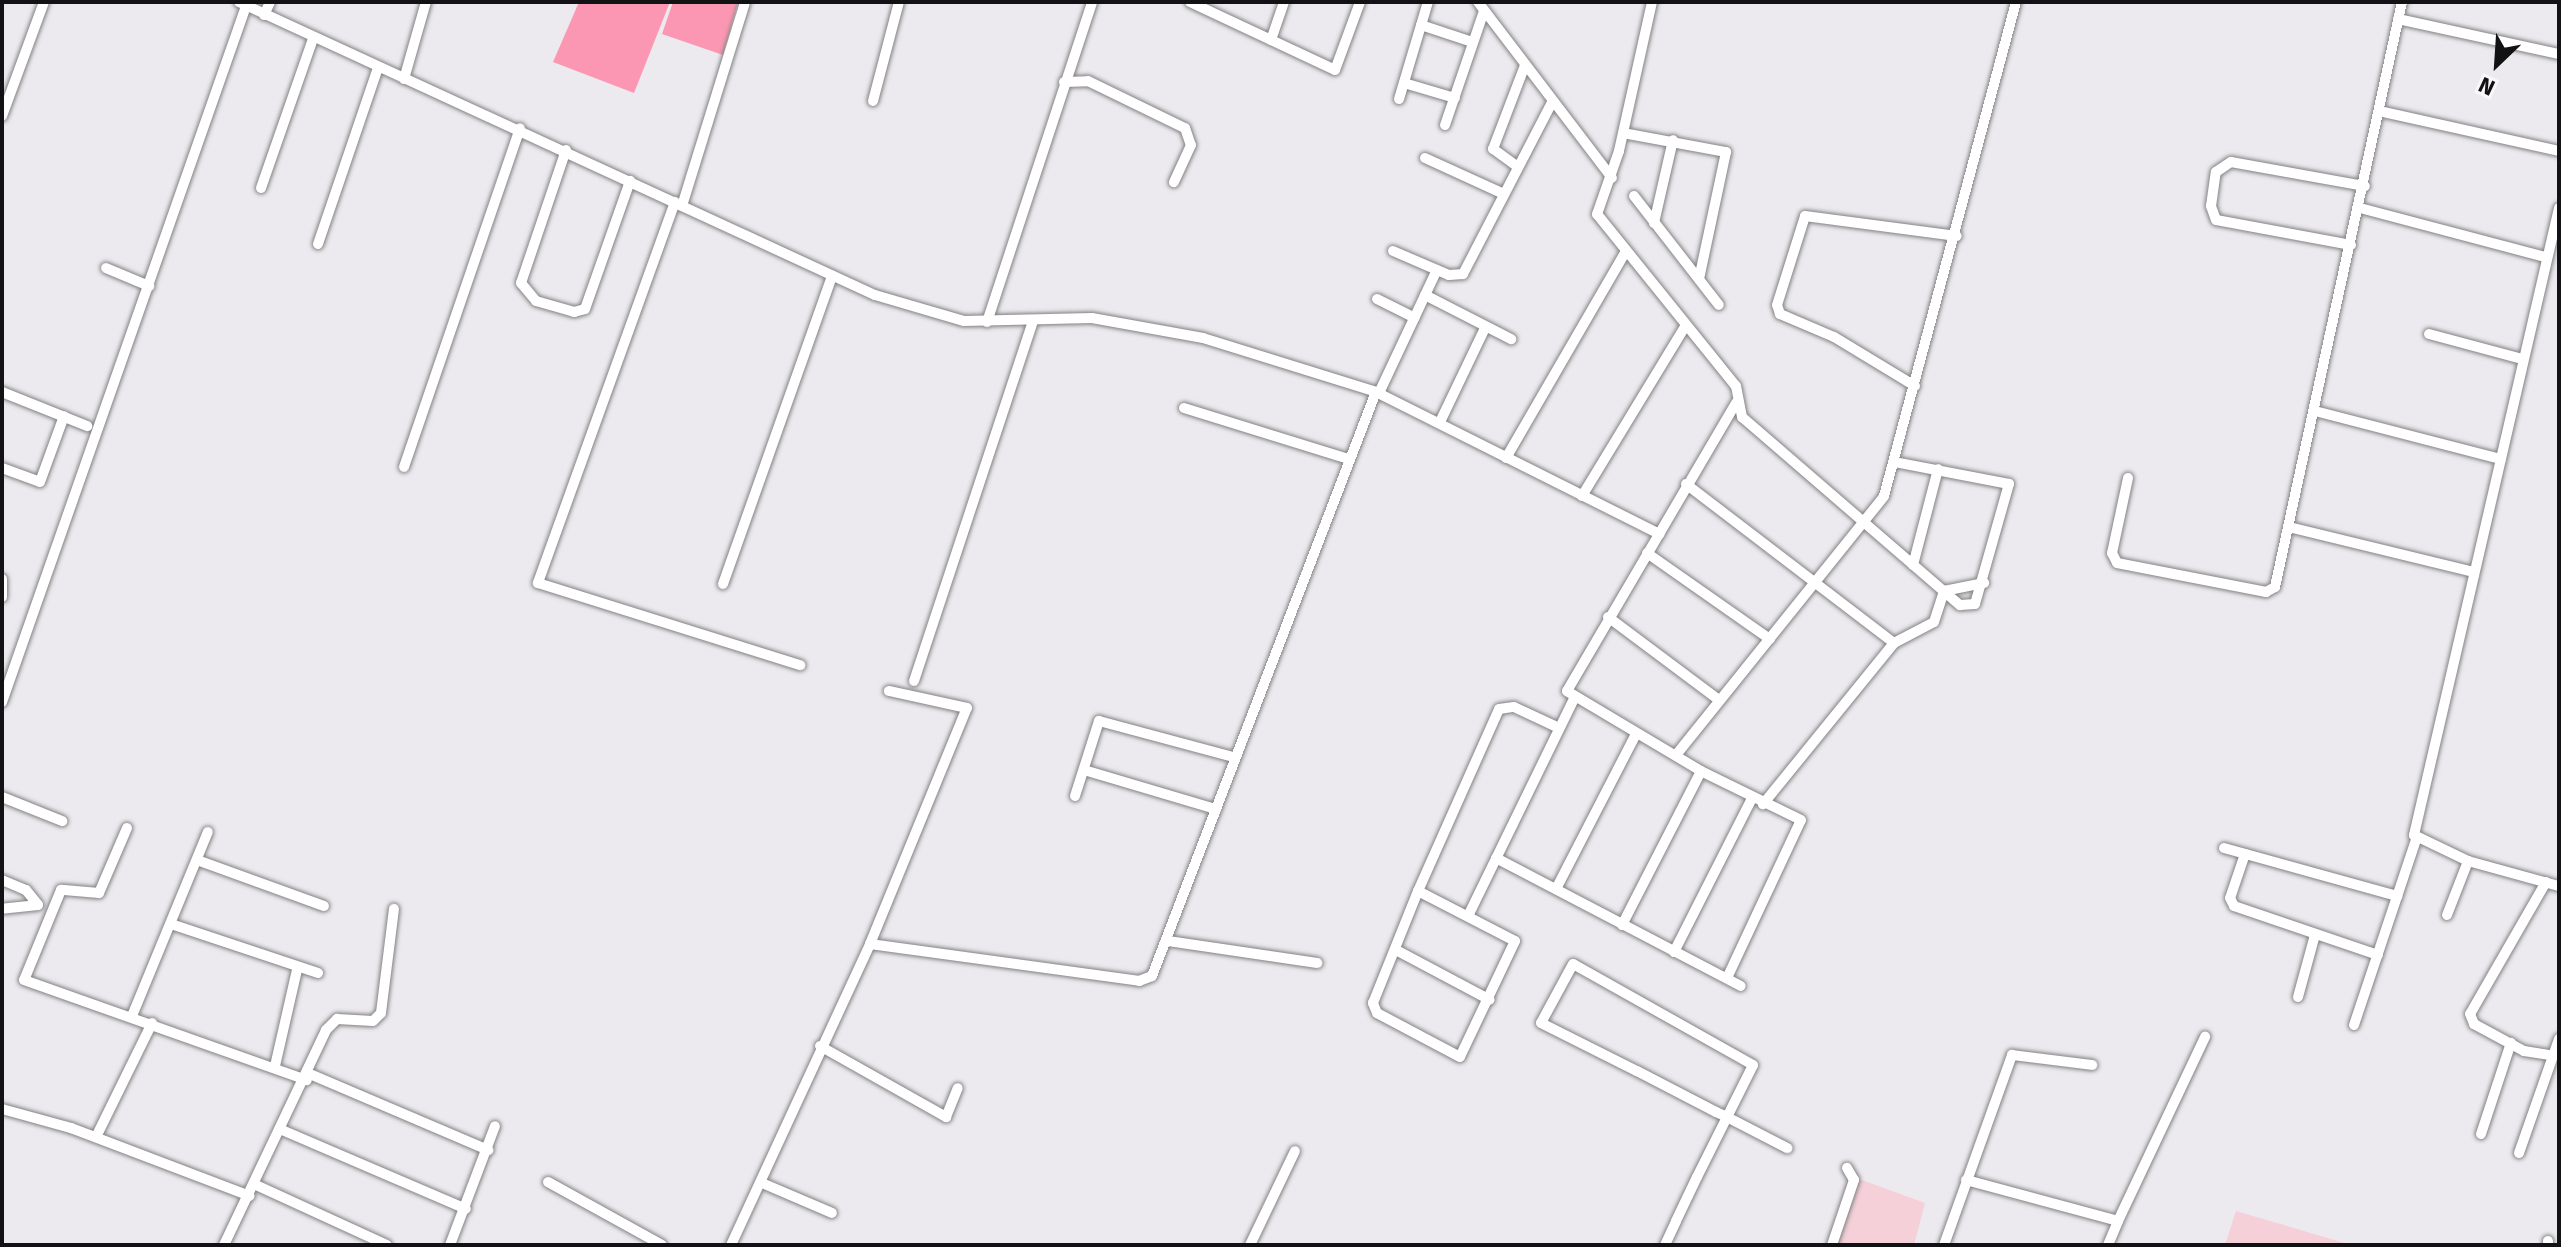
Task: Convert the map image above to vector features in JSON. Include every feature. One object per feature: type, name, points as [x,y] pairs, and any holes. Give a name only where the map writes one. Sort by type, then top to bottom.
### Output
[{"type":"street","points":[[2,116],[44,2]]},
{"type":"street","points":[[264,15],[270,2]]},
{"type":"street","points":[[404,79],[426,2]]},
{"type":"street","points":[[745,2],[679,204],[538,583],[800,665]]},
{"type":"street","points":[[873,101],[899,2]]},
{"type":"street","points":[[987,322],[1092,2]]},
{"type":"street","points":[[1190,2],[1335,70],[1360,2]]},
{"type":"street","points":[[1271,40],[1284,2]]},
{"type":"street","points":[[1399,99],[1428,2]]},
{"type":"street","points":[[1652,2],[1612,178],[1596,211],[1736,386],[1736,403],[1742,417],[1862,527],[1944,591],[1969,606],[1984,583],[2011,488],[1938,469],[1895,462]]},
{"type":"street","points":[[1676,755],[1814,581],[1880,504],[1895,462],[1957,236],[2016,2]]},
{"type":"street","points":[[2128,478],[2112,553],[2117,563],[2272,592],[2365,186],[2402,2]]},
{"type":"street","points":[[2,702],[149,286],[242,4],[378,68],[520,128],[832,276],[922,312],[987,322],[1067,317],[1137,323],[1377,393],[1659,534]]},
{"type":"street","points":[[1481,6],[1612,178]]},
{"type":"street","points":[[1445,125],[1481,6]]},
{"type":"street","points":[[2398,19],[2559,54]]},
{"type":"street","points":[[1421,25],[1472,42]]},
{"type":"street","points":[[261,188],[313,39]]},
{"type":"street","points":[[1518,167],[1493,149],[1525,65]]},
{"type":"street","points":[[318,244],[378,68]]},
{"type":"street","points":[[1064,82],[1088,81],[1185,128],[1191,145],[1174,182]]},
{"type":"street","points":[[1404,83],[1455,98]]},
{"type":"street","points":[[1393,251],[1437,270],[1463,274],[1552,102]]},
{"type":"street","points":[[2379,111],[2559,151]]},
{"type":"street","points":[[404,467],[520,128]]},
{"type":"street","points":[[1623,133],[1726,152],[1699,279]]},
{"type":"street","points":[[1654,223],[1673,140]]},
{"type":"street","points":[[566,150],[521,283],[536,301],[574,312],[585,309],[630,181]]},
{"type":"street","points":[[1425,158],[1504,194]]},
{"type":"street","points":[[2351,245],[2216,220],[2211,206],[2216,172],[2231,162],[2365,186]]},
{"type":"street","points":[[1634,196],[1719,305]]},
{"type":"street","points":[[2360,208],[2546,257]]},
{"type":"street","points":[[2354,1025],[2416,840],[2522,359],[2546,257],[2555,242],[2559,208]]},
{"type":"street","points":[[1915,386],[1834,337],[1780,314],[1777,305],[1805,216],[1957,236]]},
{"type":"street","points":[[1506,458],[1626,251]]},
{"type":"street","points":[[106,268],[149,286]]},
{"type":"street","points":[[870,944],[1139,981],[1152,976],[1168,941],[1233,757],[1349,459],[1377,393],[1437,270]]},
{"type":"street","points":[[723,584],[832,276]]},
{"type":"street","points":[[1425,295],[1511,339]]},
{"type":"street","points":[[1377,299],[1415,318]]},
{"type":"street","points":[[914,681],[1033,321]]},
{"type":"street","points":[[1582,496],[1686,325]]},
{"type":"street","points":[[1440,422],[1486,326]]},
{"type":"street","points":[[2429,334],[2522,359]]},
{"type":"street","points":[[2,392],[87,426]]},
{"type":"street","points":[[1727,978],[1801,820],[1701,771],[1574,699],[1568,688],[1736,403]]},
{"type":"street","points":[[1184,408],[1349,459]]},
{"type":"street","points":[[2315,411],[2501,459]]},
{"type":"street","points":[[2,468],[40,482],[64,416]]},
{"type":"street","points":[[1913,565],[1938,469]]},
{"type":"street","points":[[1686,484],[1894,643]]},
{"type":"street","points":[[2289,527],[2474,572]]},
{"type":"street","points":[[1647,553],[1770,639]]},
{"type":"street","points":[[2,579],[2,597]]},
{"type":"street","points":[[1944,591],[1984,583]]},
{"type":"street","points":[[1763,804],[1894,643],[1934,622],[1944,591]]},
{"type":"street","points":[[1608,617],[1719,700]]},
{"type":"street","points":[[731,1245],[762,1183],[820,1046],[870,944],[967,708],[889,691]]},
{"type":"street","points":[[1469,914],[1574,699]]},
{"type":"street","points":[[1418,891],[1469,914],[1515,941],[1490,1000],[1460,1057],[1372,1009],[1418,891],[1504,704],[1559,728]]},
{"type":"street","points":[[1075,796],[1099,721],[1233,757]]},
{"type":"street","points":[[1556,889],[1636,734]]},
{"type":"street","points":[[1084,770],[1216,809]]},
{"type":"street","points":[[1622,925],[1701,771]]},
{"type":"street","points":[[2,797],[62,821]]},
{"type":"street","points":[[1674,952],[1752,798]]},
{"type":"street","points":[[127,828],[99,893],[61,890],[22,976],[308,1077],[488,1150]]},
{"type":"street","points":[[132,1016],[208,832]]},
{"type":"street","points":[[2416,840],[2468,861],[2559,886]]},
{"type":"street","points":[[2224,848],[2397,896]]},
{"type":"street","points":[[2245,854],[2230,898],[2234,906],[2378,955]]},
{"type":"street","points":[[1496,858],[1741,986]]},
{"type":"street","points":[[197,860],[324,906]]},
{"type":"street","points":[[2447,915],[2468,861]]},
{"type":"street","points":[[2,880],[26,890],[38,905],[2,909]]},
{"type":"street","points":[[2546,882],[2473,1001],[2474,1024],[2539,1058],[2549,1055]]},
{"type":"street","points":[[224,1245],[256,1185],[333,1022],[373,1021],[381,1013],[394,909]]},
{"type":"street","points":[[171,924],[318,973]]},
{"type":"street","points":[[2298,997],[2315,935]]},
{"type":"street","points":[[1168,941],[1317,963]]},
{"type":"street","points":[[1396,950],[1490,1000]]},
{"type":"street","points":[[1665,1245],[1727,1117],[1753,1065],[1573,964],[1541,1023],[1727,1117],[1787,1148]]},
{"type":"street","points":[[275,1066],[297,970]]},
{"type":"street","points":[[96,1137],[152,1023]]},
{"type":"street","points":[[2108,1245],[2205,1037]]},
{"type":"street","points":[[2519,1153],[2549,1055],[2559,1039]]},
{"type":"street","points":[[2481,1134],[2511,1043]]},
{"type":"street","points":[[820,1046],[946,1117],[958,1088]]},
{"type":"street","points":[[1944,1245],[2012,1055],[2092,1065]]},
{"type":"street","points":[[2,1109],[96,1137],[250,1196]]},
{"type":"street","points":[[450,1245],[495,1126]]},
{"type":"street","points":[[282,1130],[466,1209]]},
{"type":"street","points":[[1250,1245],[1295,1151]]},
{"type":"street","points":[[1832,1245],[1854,1180],[1847,1168]]},
{"type":"street","points":[[1966,1180],[2118,1221]]},
{"type":"street","points":[[548,1182],[662,1245]]},
{"type":"street","points":[[762,1183],[832,1213]]},
{"type":"street","points":[[256,1185],[387,1245]]},
{"type":"shaded area","points":[[579,2],[670,2],[634,93],[553,62]]},
{"type":"shaded area","points":[[673,2],[738,2],[723,55],[662,34]]},
{"type":"shaded area","points":[[1859,1179],[1925,1203],[1914,1245],[1836,1245]]},
{"type":"shaded area","points":[[2236,1211],[2351,1245],[2225,1245]]}]
